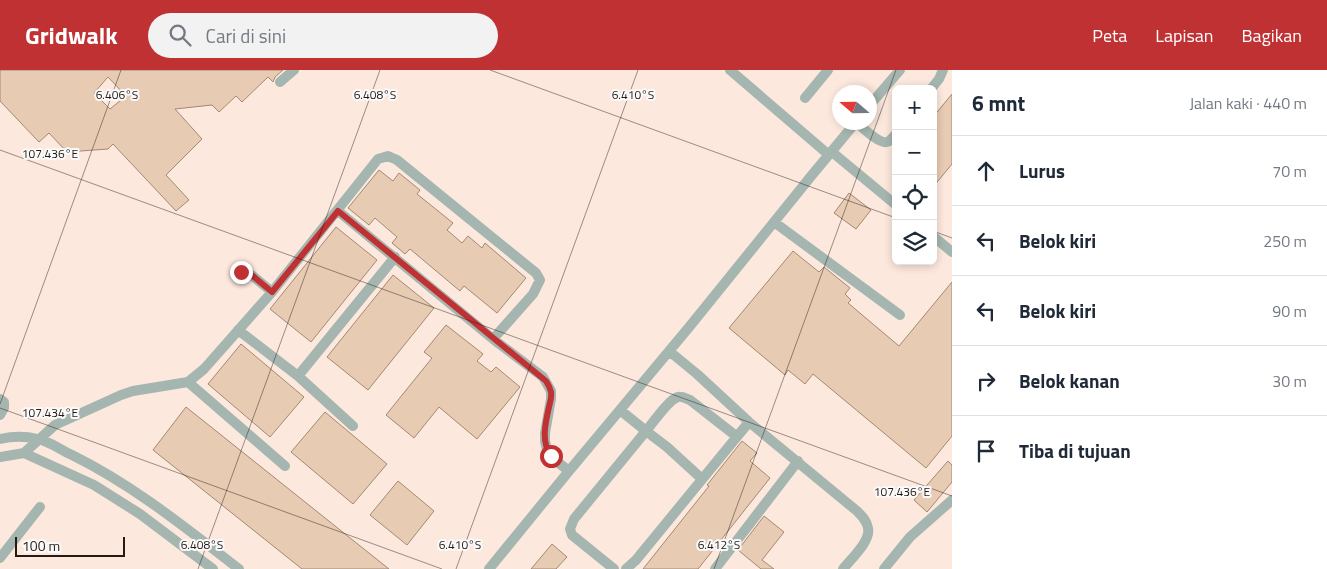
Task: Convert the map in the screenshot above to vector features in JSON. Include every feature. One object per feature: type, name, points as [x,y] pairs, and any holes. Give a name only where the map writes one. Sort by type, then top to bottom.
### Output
[{"type":"street","points":[[280,82],[294,70]]},
{"type":"street","points":[[730,70],[830,154],[892,202]]},
{"type":"street","points":[[805,98],[828,70]]},
{"type":"street","points":[[877,98],[900,70]]},
{"type":"street","points":[[934,85],[943,70]]},
{"type":"street","points":[[489,569],[850,130]]},
{"type":"street","points":[[866,130],[880,141],[886,143],[892,138]]},
{"type":"street","points":[[24,453],[55,425],[133,391],[188,382],[204,370],[272,292],[378,159],[388,156],[396,160],[536,273],[540,280],[533,294],[493,339]]},
{"type":"street","points":[[338,211],[546,381],[551,392],[551,399],[544,442],[551,456],[569,471]]},
{"type":"street","points":[[774,222],[900,315]]},
{"type":"street","points":[[937,239],[952,252]]},
{"type":"street","points":[[298,376],[395,257]]},
{"type":"street","points":[[237,274],[248,272],[272,292]]},
{"type":"street","points":[[238,330],[298,376],[353,426]]},
{"type":"street","points":[[669,351],[749,422],[857,510],[866,521],[869,529],[867,539],[843,569]]},
{"type":"street","points":[[188,382],[285,466]]},
{"type":"street","points":[[614,569],[572,535],[571,523],[673,399],[683,397],[690,400],[736,436]]},
{"type":"street","points":[[0,399],[4,404],[0,415]]},
{"type":"street","points":[[620,410],[702,479]]},
{"type":"street","points":[[626,569],[636,560],[749,422]]},
{"type":"street","points":[[0,439],[13,436],[39,439],[94,466],[189,530],[239,569]]},
{"type":"street","points":[[0,455],[24,453],[94,485],[140,514],[213,569]]},
{"type":"street","points":[[715,569],[798,461]]},
{"type":"street","points":[[884,569],[910,537],[952,500]]},
{"type":"street","points":[[0,558],[40,508]]},
{"type":"building","points":[[0,70],[283,70],[275,77],[273,82],[268,77],[242,102],[236,96],[219,112],[212,105],[175,109],[202,139],[166,175],[189,200],[176,211],[113,144],[108,149],[67,152],[49,133],[39,142],[0,101]],"holes":[[[108,77],[126,96],[110,109],[94,93]]]},
{"type":"building","points":[[952,94],[952,164],[937,182],[937,130],[937,112]]},
{"type":"building","points":[[379,170],[393,181],[399,173],[420,190],[417,194],[453,223],[447,230],[462,243],[468,236],[482,248],[485,243],[526,278],[497,313],[464,286],[460,291],[410,249],[405,254],[392,243],[397,237],[375,218],[369,225],[348,208]]},
{"type":"building","points":[[849,193],[871,210],[856,229],[834,213]]},
{"type":"building","points":[[336,227],[377,260],[311,342],[270,309]]},
{"type":"building","points":[[793,251],[819,272],[824,267],[850,288],[845,294],[851,300],[848,303],[899,346],[952,282],[952,436],[926,468],[813,374],[805,384],[788,370],[785,375],[729,328]]},
{"type":"building","points":[[393,275],[434,308],[368,390],[327,357]]},
{"type":"building","points":[[446,325],[483,354],[477,361],[491,372],[496,367],[520,387],[477,439],[439,407],[414,438],[386,415],[432,358],[424,352]]},
{"type":"building","points":[[241,344],[304,397],[270,437],[208,384]]},
{"type":"building","points":[[186,407],[389,569],[302,569],[153,450]]},
{"type":"building","points":[[325,412],[387,464],[353,504],[291,452]]},
{"type":"building","points":[[742,441],[757,453],[750,461],[770,478],[698,569],[643,569],[709,486],[707,485]]},
{"type":"building","points":[[948,461],[952,465],[952,482],[927,512],[914,500]]},
{"type":"building","points":[[398,481],[434,511],[407,545],[370,515]]},
{"type":"building","points":[[764,516],[784,532],[762,560],[774,569],[761,569],[738,550]]},
{"type":"building","points":[[552,544],[567,557],[556,569],[531,569]]},
{"type":"route","points":[[241,272],[248,272],[272,292],[338,211],[493,339],[543,377],[551,392],[544,442],[551,456]]}]
